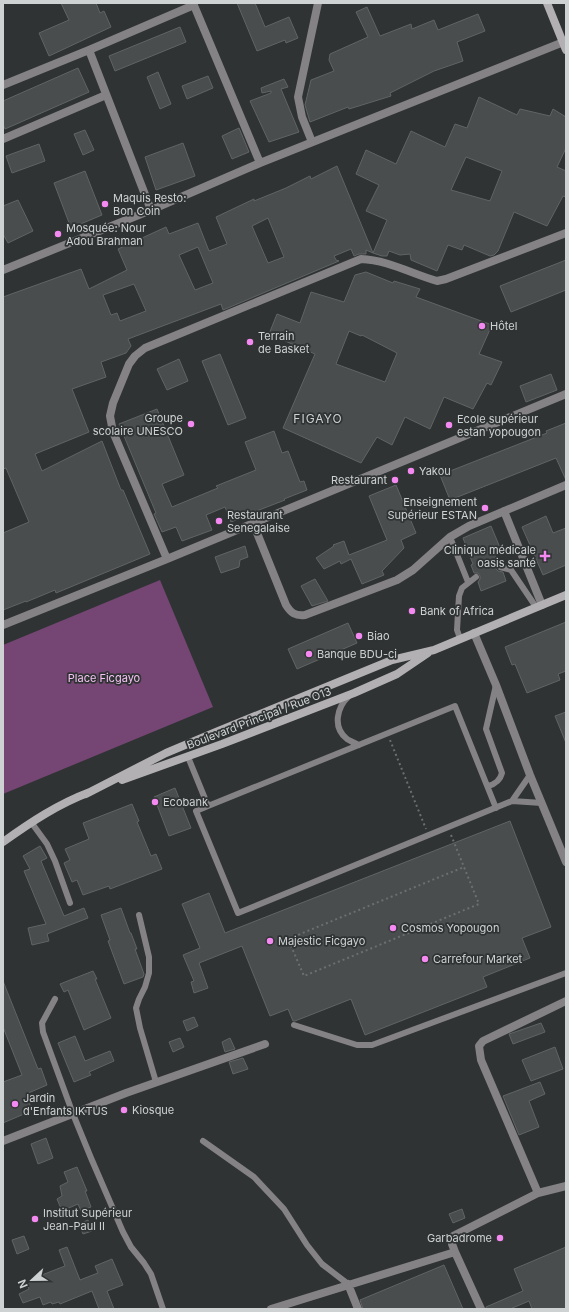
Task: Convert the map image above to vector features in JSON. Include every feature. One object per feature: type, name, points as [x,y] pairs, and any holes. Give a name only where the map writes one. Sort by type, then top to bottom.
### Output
[{"type":"main road","points":[[547,3],[565,44]]},
{"type":"main road","name":"Boulevard Principal / Rue O13","points":[[3,842],[32,822],[66,802],[354,693],[397,674],[434,650],[566,595]]},
{"type":"main road","name":"Boulevard Principal / Rue O13","points":[[86,794],[166,753],[216,732],[392,660],[434,650]]},
{"type":"street","points":[[312,142],[302,117],[298,97],[319,3]]},
{"type":"street","points":[[3,85],[89,50],[194,4],[260,162]]},
{"type":"street","points":[[3,270],[151,210],[260,162],[565,44]]},
{"type":"street","points":[[89,50],[151,210]]},
{"type":"street","points":[[3,138],[106,95]]},
{"type":"street","points":[[167,559],[113,432],[110,416],[129,364],[134,356],[145,348],[361,259],[382,262],[437,281],[446,280],[566,233]]},
{"type":"street","points":[[3,625],[566,394]]},
{"type":"street","points":[[253,523],[286,605],[291,612],[298,616],[305,615],[397,580],[413,570],[450,537],[469,526],[566,485]]},
{"type":"street","points":[[504,511],[539,606]]},
{"type":"street","points":[[474,633],[566,862]]},
{"type":"street","points":[[538,1193],[481,1060],[479,1046],[484,1041],[566,1001]]},
{"type":"street","points":[[3,1141],[156,1082],[265,1044]]},
{"type":"street","points":[[480,1309],[452,1244],[453,1236],[538,1193],[566,1186]]},
{"type":"street","points":[[271,1309],[455,1252]]},
{"type":"street","points":[[348,1284],[358,1309]]},
{"type":"lane","points":[[450,537],[468,582]]},
{"type":"lane","points":[[500,567],[511,570],[539,606]]},
{"type":"lane","points":[[460,638],[457,630],[459,596],[462,588],[476,577]]},
{"type":"lane","points":[[488,786],[494,784],[501,778],[502,773],[486,729],[496,685]]},
{"type":"lane","points":[[354,693],[345,700],[337,717],[338,725],[347,739],[359,745]]},
{"type":"lane","points":[[496,808],[455,706],[196,811],[238,913],[448,828],[496,808],[512,801],[542,803]]},
{"type":"lane","points":[[188,757],[208,806]]},
{"type":"lane","points":[[512,801],[530,775]]},
{"type":"lane","points":[[32,822],[47,844],[55,861],[70,903]]},
{"type":"lane","points":[[139,915],[149,957],[149,972],[145,987],[136,1008],[140,1028],[156,1082]]},
{"type":"lane","points":[[294,1025],[357,1045],[372,1045],[566,973]]},
{"type":"lane","points":[[55,999],[42,1023],[73,1114],[123,1232],[131,1247],[151,1274],[163,1309]]},
{"type":"lane","points":[[203,1141],[254,1177],[284,1209],[307,1246],[322,1264],[348,1284]]},
{"type":"path","points":[[387,733],[428,835]]},
{"type":"path","points":[[448,828],[464,867],[479,904],[304,976],[288,939],[464,867]]},
{"type":"green space","name":"Place Ficgayo","points":[[160,580],[213,707],[3,794],[3,645]]},
{"type":"building","points":[[61,3],[96,3],[100,13],[104,11],[111,27],[49,56],[39,33],[69,20]]},
{"type":"building","points":[[237,3],[255,3],[265,27],[289,17],[298,38],[286,43],[285,40],[257,51]]},
{"type":"building","points":[[367,7],[380,36],[411,24],[412,29],[434,20],[438,30],[478,14],[485,31],[457,42],[463,61],[434,71],[390,93],[391,96],[349,109],[348,107],[310,122],[305,105],[311,80],[334,71],[329,60],[330,54],[368,37],[356,12]]},
{"type":"building","points":[[180,27],[186,42],[115,71],[109,56]]},
{"type":"building","points":[[78,68],[89,92],[5,129],[3,124],[3,101]]},
{"type":"building","points":[[158,72],[171,104],[160,109],[147,77]]},
{"type":"building","points":[[208,76],[213,88],[187,99],[182,86]]},
{"type":"building","points":[[284,79],[288,87],[281,89],[299,132],[269,142],[250,101],[271,93],[271,91],[262,93],[261,88]]},
{"type":"building","points":[[479,97],[517,115],[520,109],[550,116],[553,109],[566,117],[566,148],[557,167],[566,171],[566,197],[563,196],[547,226],[514,212],[498,251],[494,255],[490,256],[464,245],[462,250],[448,245],[437,271],[411,260],[410,254],[400,255],[389,251],[387,256],[382,256],[373,253],[387,220],[366,211],[379,185],[356,174],[366,150],[396,164],[411,131],[445,147],[455,124],[467,128]],"holes":[[[466,157],[502,171],[490,201],[451,190]]]},
{"type":"building","points":[[239,128],[249,152],[232,159],[222,136]]},
{"type":"building","points":[[85,130],[94,150],[83,155],[74,134]]},
{"type":"building","points":[[183,143],[195,176],[156,190],[145,157]]},
{"type":"building","points":[[39,144],[45,161],[12,173],[6,156]]},
{"type":"building","points":[[337,166],[373,253],[366,250],[366,254],[354,256],[351,249],[334,256],[336,260],[339,261],[223,310],[221,304],[128,339],[131,346],[126,353],[101,362],[106,377],[72,389],[89,432],[35,454],[42,471],[102,441],[121,490],[123,490],[150,554],[56,593],[55,590],[3,610],[3,533],[29,522],[6,468],[3,469],[3,297],[81,269],[89,289],[127,270],[118,249],[166,227],[169,234],[198,223],[209,251],[227,244],[216,217],[254,199],[254,201],[286,188],[310,176],[311,179]],"holes":[[[268,218],[284,257],[268,263],[252,226]],[[198,247],[213,283],[195,290],[179,255]],[[134,284],[146,311],[120,321],[117,313],[111,315],[103,295]]]},
{"type":"building","points":[[85,171],[102,215],[71,228],[54,183]]},
{"type":"building","points":[[18,200],[33,231],[8,243],[3,234],[3,206]]},
{"type":"building","points":[[566,260],[566,290],[511,312],[500,286]]},
{"type":"building","points":[[366,272],[393,283],[394,281],[420,289],[416,297],[492,325],[479,354],[502,362],[491,385],[487,383],[473,409],[444,397],[430,429],[405,417],[392,445],[377,437],[361,463],[283,428],[315,354],[269,334],[277,314],[300,323],[311,292],[344,302],[355,275]],"holes":[[[349,331],[361,336],[362,335],[397,353],[385,382],[336,364]]]},
{"type":"building","points":[[220,354],[246,418],[228,425],[202,361]]},
{"type":"building","points":[[179,359],[188,381],[167,390],[157,369]]},
{"type":"building","points":[[551,374],[557,390],[526,402],[520,386]]},
{"type":"building","points":[[157,409],[184,475],[162,484],[172,507],[218,488],[216,486],[256,470],[245,442],[274,431],[282,453],[288,451],[300,482],[304,481],[307,490],[231,522],[225,507],[206,515],[212,530],[182,541],[176,527],[162,532],[154,514],[156,513],[119,424]]},
{"type":"building","points":[[566,423],[566,480],[556,458],[450,500],[440,475],[547,433],[546,431]]},
{"type":"building","points":[[396,485],[416,533],[401,540],[404,548],[382,571],[384,575],[362,584],[351,559],[341,564],[340,561],[324,569],[316,558],[334,546],[333,545],[344,541],[349,555],[387,540],[369,496]]},
{"type":"building","points":[[546,516],[553,533],[566,528],[566,565],[543,575],[522,527]]},
{"type":"building","points":[[491,526],[501,550],[494,553],[499,563],[496,565],[496,569],[503,572],[506,581],[481,591],[478,582],[480,576],[478,573],[474,573],[471,565],[473,564],[463,538]]},
{"type":"building","points":[[245,546],[248,557],[240,560],[239,567],[221,573],[215,557]]},
{"type":"building","points":[[315,579],[328,601],[312,606],[301,586]]},
{"type":"building","points":[[566,622],[566,671],[558,674],[560,680],[527,693],[515,664],[512,665],[505,647]]},
{"type":"building","points":[[348,623],[357,643],[297,669],[288,649]]},
{"type":"building","points":[[566,712],[566,743],[555,716]]},
{"type":"building","points":[[175,788],[191,828],[169,836],[154,797]]},
{"type":"building","points":[[132,804],[139,821],[137,822],[151,856],[156,854],[162,869],[110,889],[109,886],[83,895],[77,880],[72,882],[64,863],[70,860],[65,849],[89,839],[83,823]]},
{"type":"building","name":"Cosmos Yopougon","points":[[510,821],[551,927],[522,938],[530,958],[483,977],[487,987],[365,1035],[351,999],[295,1021],[293,1021],[288,1009],[270,1016],[242,946],[199,963],[208,988],[194,993],[191,982],[194,981],[183,955],[200,948],[182,904],[209,893],[225,933]]},
{"type":"building","points":[[40,846],[47,858],[41,861],[64,916],[84,908],[88,918],[47,934],[49,941],[32,945],[28,928],[46,924],[24,871],[30,869],[23,856]]},
{"type":"building","points":[[121,908],[137,949],[135,949],[144,974],[143,977],[124,984],[108,941],[110,940],[101,915]]},
{"type":"building","points":[[93,971],[111,1018],[84,1030],[68,990],[64,992],[60,984]]},
{"type":"building","points":[[3,981],[38,1069],[41,1068],[47,1085],[26,1094],[31,1111],[3,1123],[3,1082],[22,1075],[3,1027]]},
{"type":"building","points":[[194,1017],[198,1026],[187,1031],[183,1021]]},
{"type":"building","points":[[541,1023],[545,1032],[513,1044],[509,1034]]},
{"type":"building","points":[[75,1036],[85,1061],[110,1051],[114,1061],[89,1072],[91,1075],[74,1082],[58,1043]]},
{"type":"building","points":[[180,1038],[184,1047],[173,1052],[169,1042]]},
{"type":"building","points":[[230,1038],[235,1049],[225,1052],[222,1042]]},
{"type":"building","points":[[555,1047],[563,1069],[531,1081],[522,1060]]},
{"type":"building","points":[[243,1058],[248,1069],[233,1074],[229,1062]]},
{"type":"building","points":[[540,1082],[545,1094],[529,1101],[539,1127],[519,1135],[503,1096]]},
{"type":"building","points":[[46,1138],[53,1158],[38,1164],[31,1144]]},
{"type":"building","points":[[77,1167],[87,1191],[85,1191],[91,1207],[81,1211],[78,1204],[62,1211],[57,1199],[62,1196],[60,1186],[68,1182],[64,1172]]},
{"type":"building","points":[[462,1209],[465,1218],[453,1223],[449,1214]]},
{"type":"building","points":[[88,1220],[92,1231],[83,1234],[79,1224]]},
{"type":"building","points":[[24,1236],[29,1249],[17,1254],[12,1240]]},
{"type":"building","points":[[67,1247],[80,1280],[98,1273],[95,1266],[112,1259],[123,1285],[107,1291],[114,1309],[99,1309],[92,1291],[60,1304],[59,1302],[52,1304],[51,1302],[43,1305],[40,1297],[23,1303],[19,1294],[29,1289],[27,1284],[35,1280],[34,1278],[65,1266],[59,1250]]},
{"type":"building","points":[[566,1247],[566,1309],[532,1309],[529,1301],[510,1309],[486,1309],[486,1307],[523,1291],[514,1269]]},
{"type":"building","points":[[444,1265],[463,1309],[363,1309],[360,1300]]},
{"type":"place","name":"Maquis Resto: Bon Coin","points":[[105,204]]},
{"type":"place","name":"Mosquée: Nour Adou Brahman","points":[[58,234]]},
{"type":"place","name":"Hôtel","points":[[482,326]]},
{"type":"place","name":"Terrain de Basket","points":[[250,342]]},
{"type":"place","name":"Groupe scolaire UNESCO","points":[[191,424]]},
{"type":"place","name":"Ecole supérieur estan yopougon","points":[[449,425]]},
{"type":"place","name":"Yakou","points":[[411,471]]},
{"type":"place","name":"Restaurant","points":[[395,480]]},
{"type":"place","name":"Enseignement Supérieur ESTAN","points":[[485,508]]},
{"type":"place","name":"Restaurant Senegalaise","points":[[219,521]]},
{"type":"place","name":"Clinique médicale oasis santé","points":[[545,556]]},
{"type":"place","name":"Bank of Africa","points":[[412,611]]},
{"type":"place","name":"Biao","points":[[359,636]]},
{"type":"place","name":"Banque BDU-ci","points":[[309,654]]},
{"type":"place","name":"Ecobank","points":[[155,802]]},
{"type":"place","name":"Cosmos Yopougon","points":[[393,928]]},
{"type":"place","name":"Majestic Ficgayo","points":[[270,941]]},
{"type":"place","name":"Carrefour Market","points":[[425,959]]},
{"type":"place","name":"Jardin d'Enfants IKTUS","points":[[15,1104]]},
{"type":"place","name":"Kiosque","points":[[124,1110]]},
{"type":"place","name":"Institut Supérieur Jean-Paul II","points":[[35,1219]]},
{"type":"place","name":"Garbadrome","points":[[500,1238]]},
{"type":"district","name":"FIGAYO","points":[[318,419]]}]
